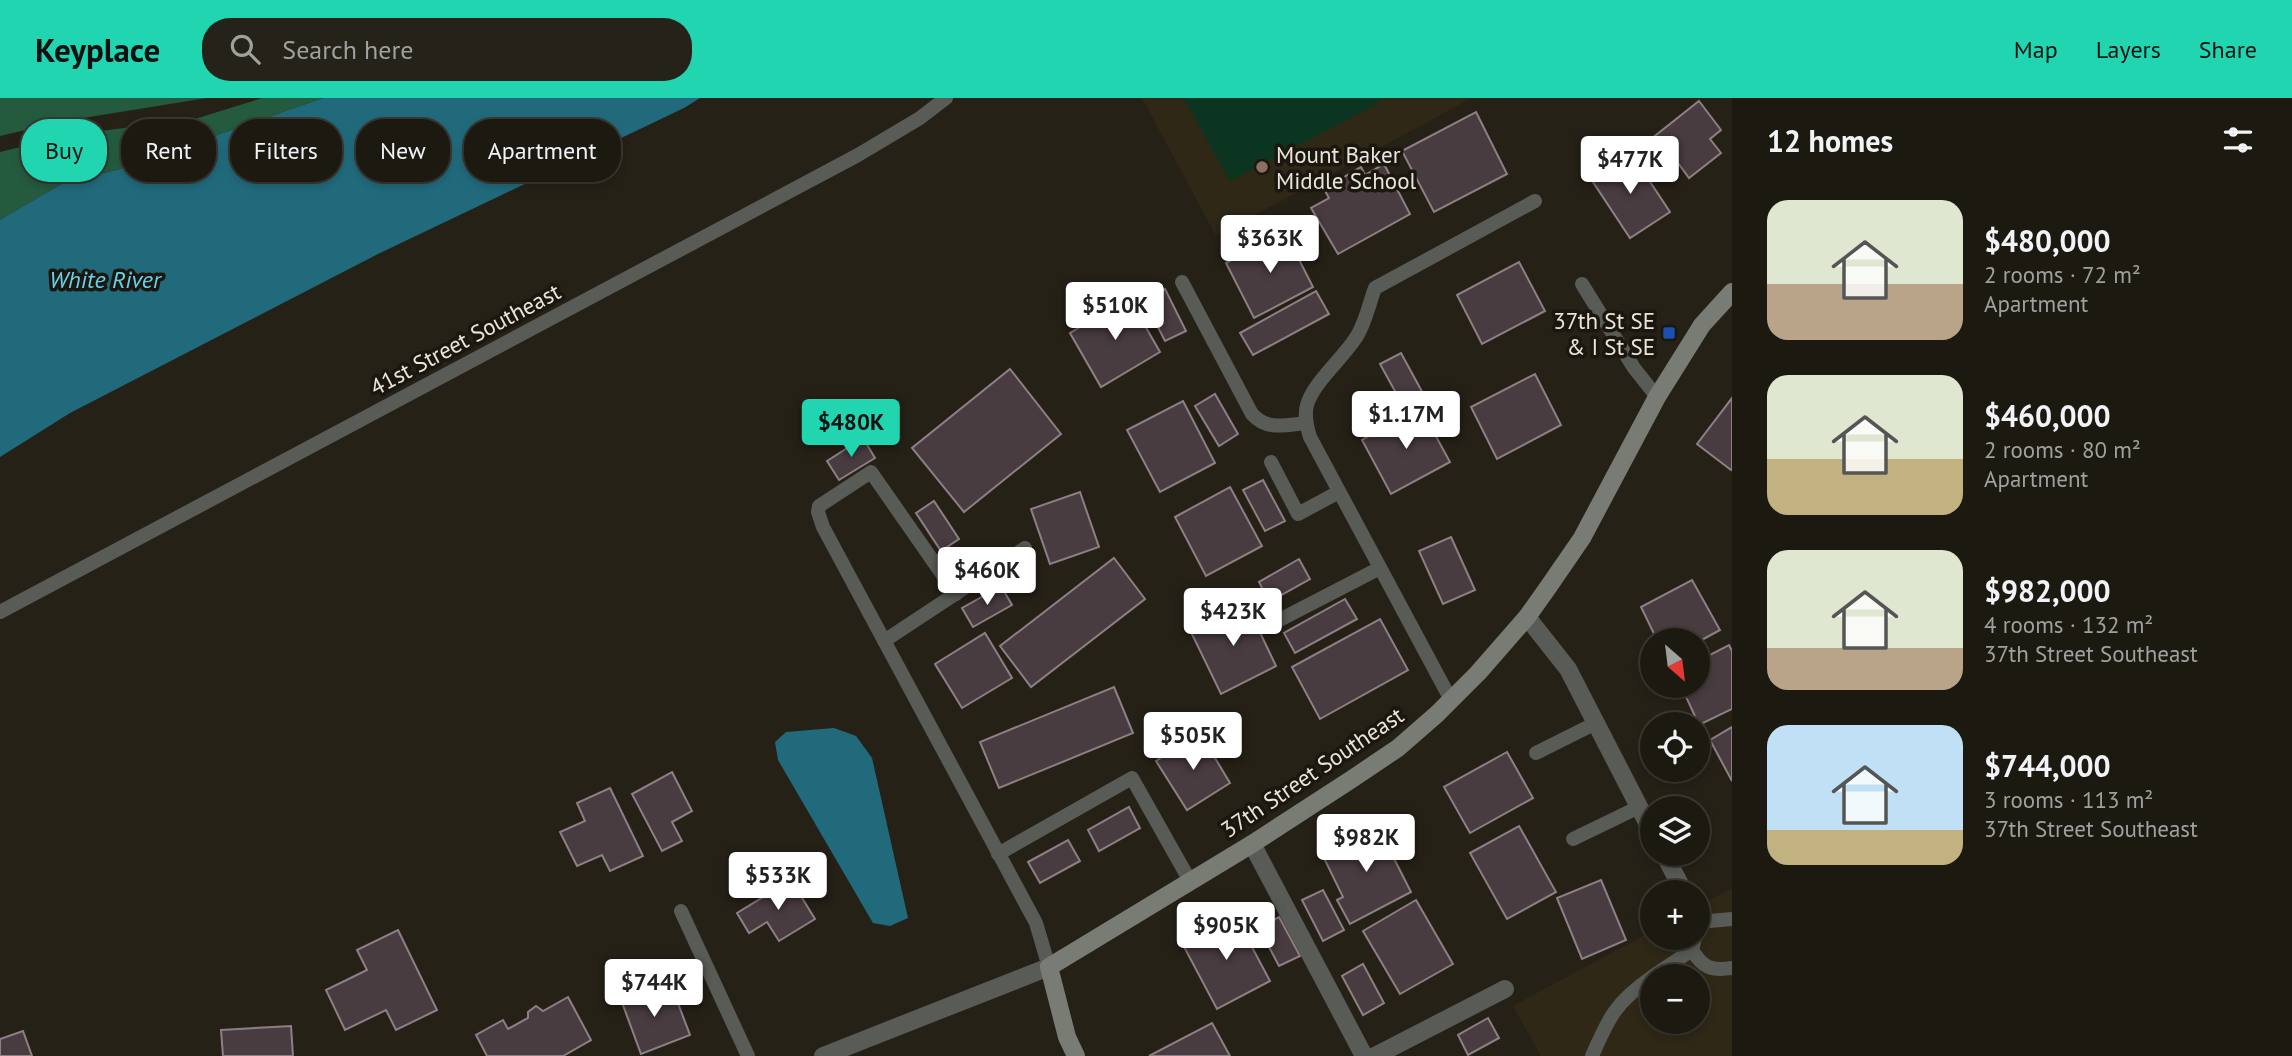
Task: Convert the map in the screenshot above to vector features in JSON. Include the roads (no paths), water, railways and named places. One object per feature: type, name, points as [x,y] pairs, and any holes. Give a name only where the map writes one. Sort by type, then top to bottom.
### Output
[{"type":"street","name":"37th Street Southeast","points":[[822,1056],[1049,967],[1252,844],[1398,748],[1478,673],[1527,617],[1582,538],[1657,397],[1702,325],[1732,292]]},
{"type":"street","points":[[1527,617],[1568,669],[1639,807]]},
{"type":"street","points":[[1252,844],[1364,1056]]},
{"type":"street","points":[[1049,967],[1067,1037],[1076,1056]]},
{"type":"street","points":[[1375,1056],[1505,989]]},
{"type":"lane","name":"41st Street Southeast","points":[[0,612],[858,156],[920,118],[946,98]]},
{"type":"lane","points":[[1451,700],[1310,438],[1306,423],[1307,405],[1314,390],[1357,336],[1375,288],[1535,201]]},
{"type":"lane","points":[[1182,282],[1252,414],[1259,422],[1271,426],[1306,423]]},
{"type":"lane","points":[[1582,284],[1634,368],[1657,397]]},
{"type":"lane","points":[[1270,462],[1298,514],[1339,492]]},
{"type":"lane","points":[[956,594],[871,472],[819,506],[818,512],[823,527],[1036,923],[1049,967]]},
{"type":"lane","points":[[884,641],[1025,548]]},
{"type":"lane","points":[[1266,627],[1380,568]]},
{"type":"lane","points":[[1536,753],[1595,723]]},
{"type":"lane","points":[[999,854],[1132,778],[1189,881]]},
{"type":"lane","points":[[1573,839],[1639,807]]},
{"type":"lane","points":[[681,911],[748,1056]]},
{"type":"lane","points":[[1710,926],[1732,919]]},
{"type":"lane","points":[[1664,964],[1678,950]]},
{"type":"lane","points":[[1698,950],[1699,961],[1707,967],[1716,970],[1732,968]]},
{"type":"lane","points":[[1592,1056],[1612,1014],[1629,992],[1640,985]]},
{"type":"water","name":"White River","points":[[323,98],[700,98],[621,138],[621,119],[464,119],[464,182],[529,182],[378,254],[70,413],[0,457],[0,220],[63,183],[107,182],[107,172],[121,169],[121,182],[216,182],[216,135],[230,131],[230,182],[342,182],[342,119],[263,119]]},
{"type":"water","points":[[834,728],[856,736],[872,758],[908,918],[890,926],[873,923],[778,760],[775,742],[786,732]]},
{"type":"place","name":"Mount Baker Middle School","points":[[1262,167]]},
{"type":"place","name":"37th St SE & I St SE","points":[[1669,333]]}]
